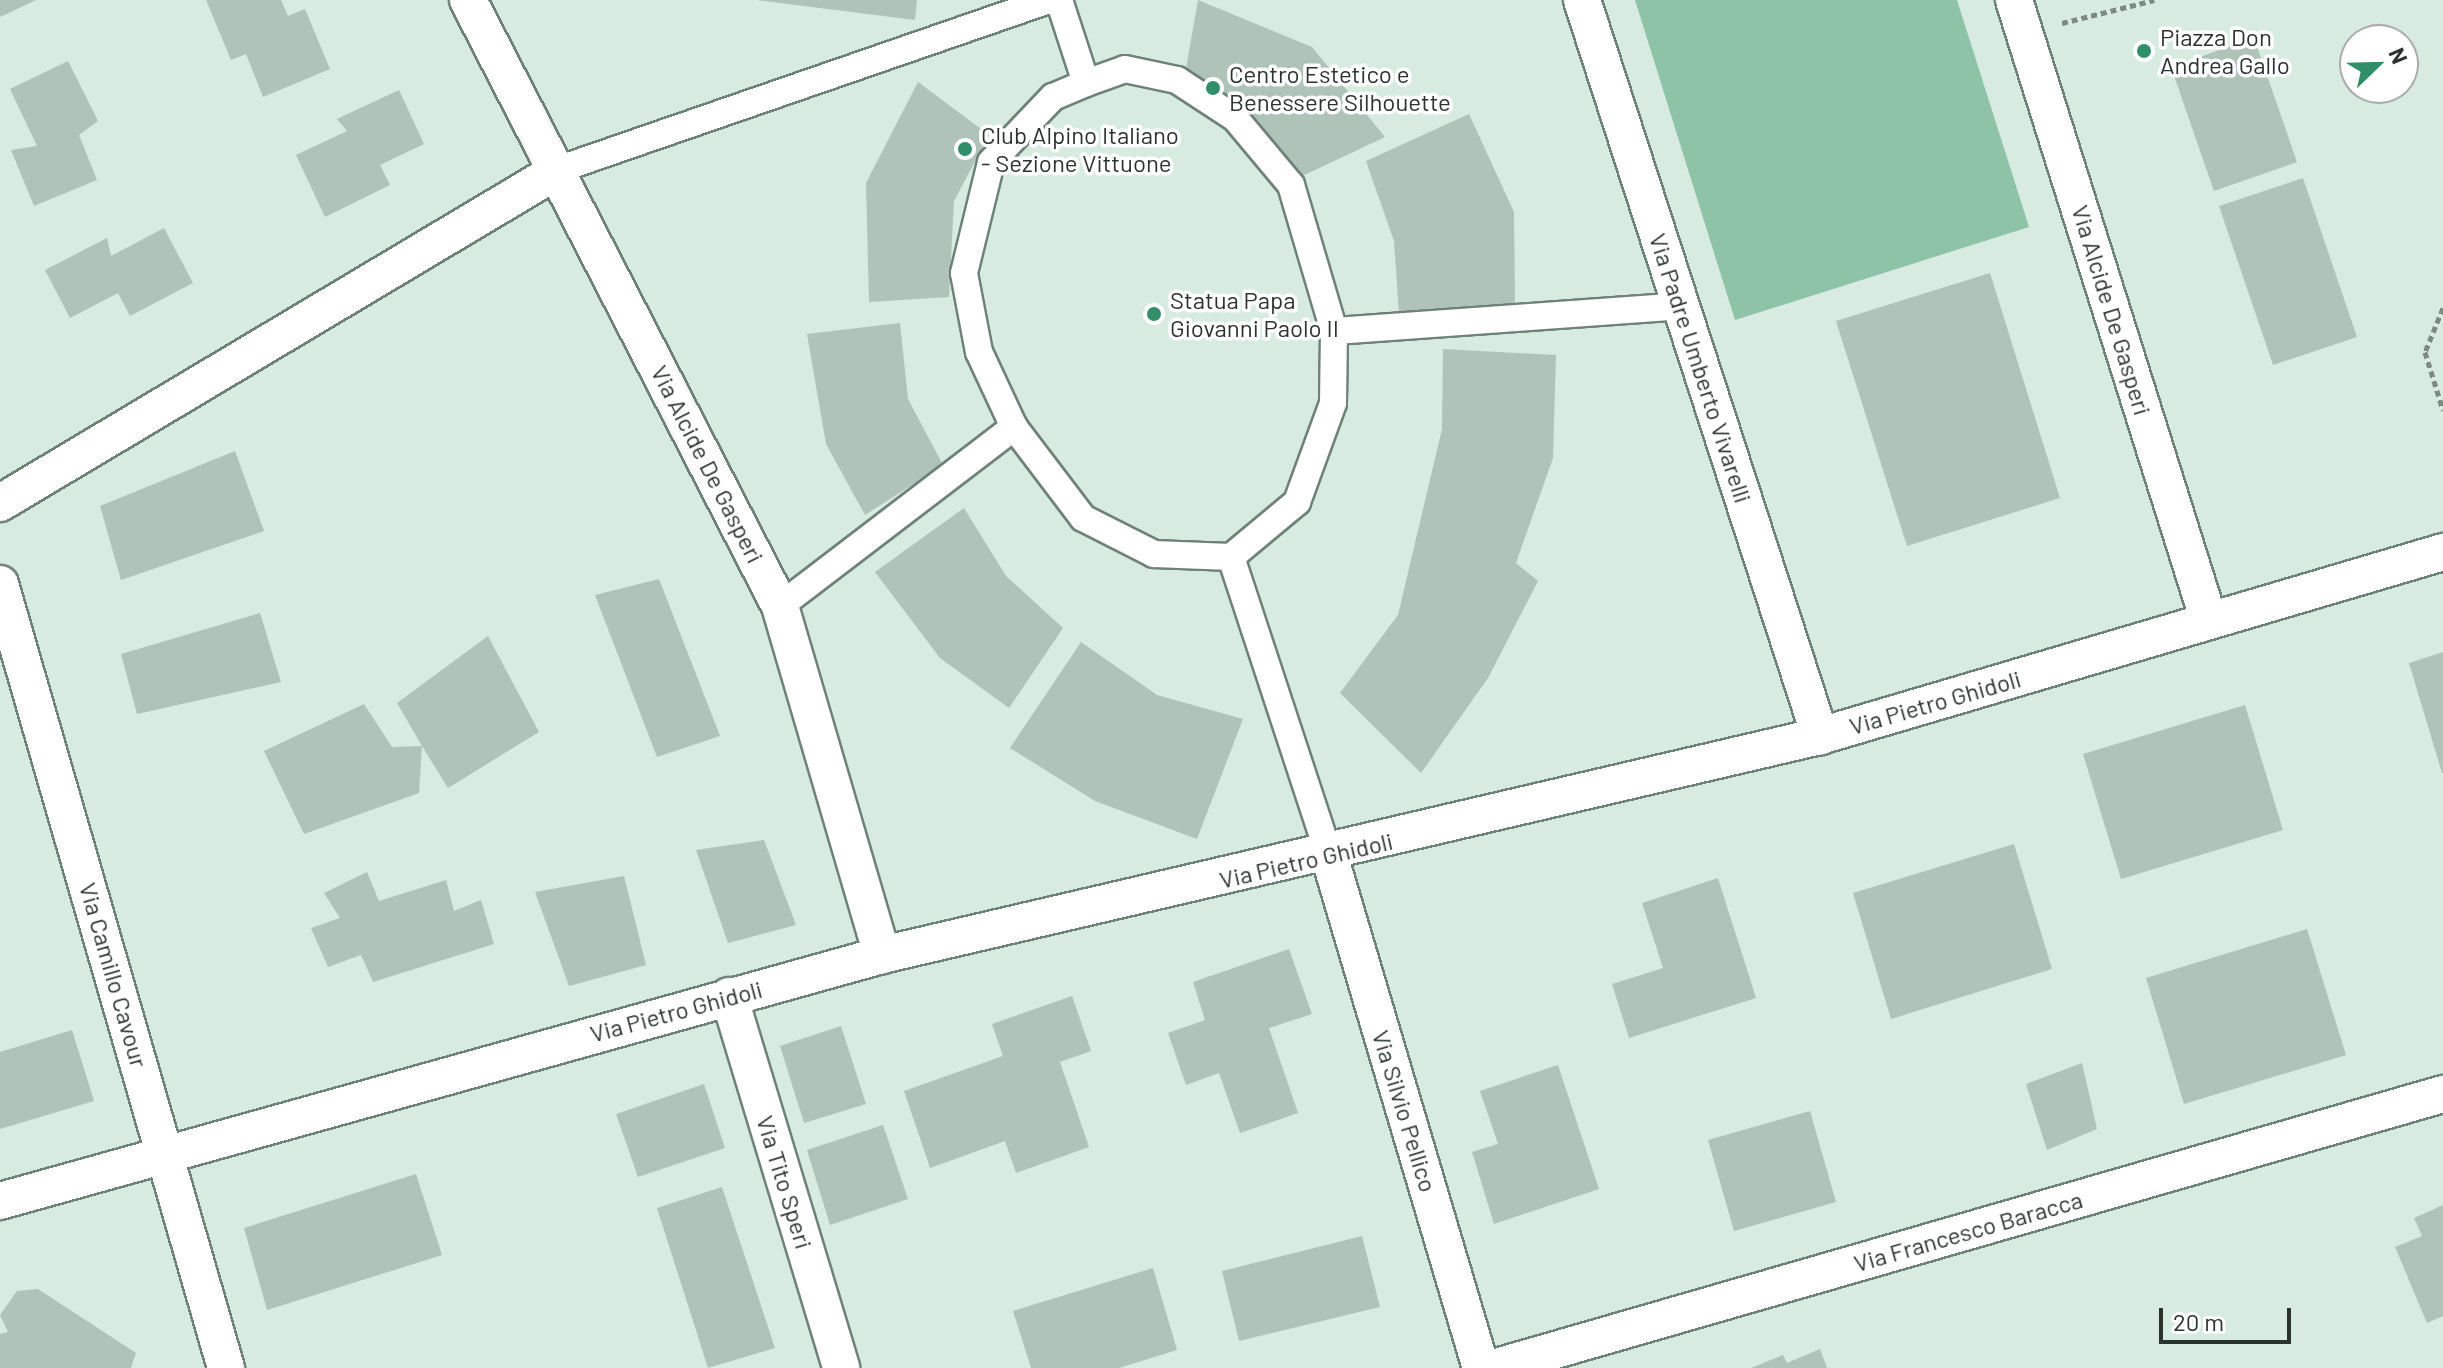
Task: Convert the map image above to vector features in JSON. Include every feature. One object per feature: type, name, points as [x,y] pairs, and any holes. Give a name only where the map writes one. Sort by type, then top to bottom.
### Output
[{"type":"street","name":"Via Alcide De Gasperi","points":[[468,0],[560,169],[780,606],[882,955]]},
{"type":"street","points":[[0,503],[560,169],[1049,0]]},
{"type":"street","points":[[1059,0],[1086,83]]},
{"type":"street","name":"Via Padre Umberto Vivarelli","points":[[1582,0],[1820,736]]},
{"type":"street","name":"Via Alcide De Gasperi","points":[[2019,16],[2209,621]]},
{"type":"street","points":[[1125,69],[1177,80],[1235,118],[1291,185],[1334,331],[1333,403],[1297,502],[1231,557],[1154,554],[1083,518],[1014,427],[979,352],[964,273],[991,162],[1053,97],[1125,69]]},
{"type":"street","points":[[1334,331],[1681,306]]},
{"type":"street","points":[[780,606],[1014,427]]},
{"type":"street","name":"Via Pietro Ghidoli","points":[[0,1201],[882,955],[1329,855],[1820,736],[2443,552]]},
{"type":"street","points":[[1231,557],[1329,855]]},
{"type":"street","name":"Via Camillo Cavour","points":[[0,584],[226,1368]]},
{"type":"street","name":"Via Silvio Pellico","points":[[1329,855],[1481,1368]]},
{"type":"street","name":"Via Tito Speri","points":[[729,996],[841,1368]]},
{"type":"street","name":"Via Francesco Baracca","points":[[1493,1368],[2443,1094]]},
{"type":"path","points":[[2019,16],[2154,0]]},
{"type":"path","points":[[2443,308],[2425,352],[2443,410]]},
{"type":"green space","points":[[1635,0],[1957,0],[2029,227],[1735,320]]},
{"type":"building","points":[[0,0],[36,0],[0,17]]},
{"type":"building","points":[[206,0],[281,0],[288,16],[305,9],[330,69],[263,97],[246,54],[231,60]]},
{"type":"building","points":[[756,0],[917,0],[915,20]]},
{"type":"building","points":[[1198,0],[1312,47],[1385,137],[1298,178],[1185,74]]},
{"type":"building","points":[[2254,38],[2297,162],[2214,191],[2171,67]]},
{"type":"building","points":[[68,61],[98,121],[79,135],[97,180],[34,206],[11,150],[37,146],[10,89]]},
{"type":"building","points":[[918,82],[989,135],[954,201],[949,297],[869,302],[866,183]]},
{"type":"building","points":[[399,90],[424,144],[380,165],[390,185],[325,217],[296,155],[347,131],[337,119]]},
{"type":"building","points":[[1469,114],[1514,212],[1515,305],[1399,313],[1394,241],[1366,161]]},
{"type":"building","points":[[2303,178],[2357,337],[2273,365],[2219,206]]},
{"type":"building","points":[[164,228],[193,283],[130,316],[118,293],[70,318],[45,270],[107,238],[111,256]]},
{"type":"building","points":[[1990,273],[2060,498],[1907,546],[1836,321]]},
{"type":"building","points":[[900,323],[908,399],[943,465],[865,515],[826,444],[807,334]]},
{"type":"building","points":[[1443,349],[1556,355],[1553,458],[1516,563],[1538,581],[1488,678],[1421,773],[1340,693],[1398,615],[1442,429]]},
{"type":"building","points":[[235,451],[264,531],[121,580],[100,506]]},
{"type":"building","points":[[964,508],[1006,576],[1063,628],[1009,708],[940,658],[875,572]]},
{"type":"building","points":[[659,579],[720,736],[657,757],[595,595]]},
{"type":"building","points":[[260,613],[281,682],[137,714],[121,654]]},
{"type":"building","points":[[488,636],[539,732],[448,788],[397,703]]},
{"type":"building","points":[[1081,642],[1157,695],[1243,719],[1197,839],[1095,801],[1010,748]]},
{"type":"building","points":[[2443,652],[2443,773],[2442,773],[2409,663]]},
{"type":"building","points":[[364,704],[392,747],[422,746],[419,793],[304,834],[264,751]]},
{"type":"building","points":[[2245,705],[2283,830],[2121,879],[2083,754]]},
{"type":"building","points":[[764,840],[796,925],[728,943],[696,850]]},
{"type":"building","points":[[2014,844],[2052,969],[1891,1019],[1853,893]]},
{"type":"building","points":[[367,872],[379,901],[446,880],[454,911],[481,900],[494,944],[373,982],[361,955],[328,967],[311,928],[340,918],[324,893]]},
{"type":"building","points":[[624,876],[646,965],[569,986],[535,892]]},
{"type":"building","points":[[1718,878],[1756,998],[1629,1038],[1612,984],[1663,968],[1642,903]]},
{"type":"building","points":[[2307,929],[2346,1055],[2184,1104],[2146,978]]},
{"type":"building","points":[[1289,949],[1312,1014],[1269,1028],[1298,1113],[1240,1133],[1219,1073],[1186,1085],[1168,1033],[1205,1020],[1193,982]]},
{"type":"building","points":[[1072,996],[1091,1051],[1060,1062],[1089,1147],[1016,1173],[1005,1141],[930,1168],[904,1091],[1003,1056],[992,1024]]},
{"type":"building","points":[[841,1026],[866,1104],[804,1123],[780,1046]]},
{"type":"building","points":[[72,1030],[94,1101],[0,1129],[0,1052]]},
{"type":"building","points":[[2082,1063],[2097,1129],[2047,1150],[2026,1084]]},
{"type":"building","points":[[1558,1065],[1599,1189],[1494,1224],[1472,1152],[1498,1144],[1480,1091]]},
{"type":"building","points":[[704,1084],[725,1148],[638,1177],[616,1114]]},
{"type":"building","points":[[1810,1111],[1836,1202],[1734,1231],[1708,1140]]},
{"type":"building","points":[[883,1125],[908,1199],[830,1225],[807,1150]]},
{"type":"building","points":[[416,1174],[442,1255],[267,1310],[244,1228]]},
{"type":"building","points":[[722,1187],[775,1348],[708,1368],[657,1208]]},
{"type":"building","points":[[2443,1205],[2443,1316],[2427,1323],[2395,1247],[2422,1236],[2414,1218]]},
{"type":"building","points":[[1362,1236],[1380,1307],[1239,1341],[1222,1271]]},
{"type":"building","points":[[1153,1268],[1177,1350],[1119,1368],[1031,1368],[1013,1311]]},
{"type":"building","points":[[38,1289],[136,1353],[131,1368],[0,1368],[0,1334],[8,1332],[0,1315],[17,1291]]},
{"type":"building","points":[[1820,1349],[1827,1368],[1751,1368],[1783,1355],[1787,1363]]},
{"type":"place","name":"Piazza Don Andrea Gallo","points":[[2144,51]]},
{"type":"place","name":"Centro Estetico e Benessere Silhouette","points":[[1213,88]]},
{"type":"place","name":"Club Alpino Italiano - Sezione Vittuone","points":[[965,149]]},
{"type":"place","name":"Statua Papa Giovanni Paolo II","points":[[1154,314]]}]
